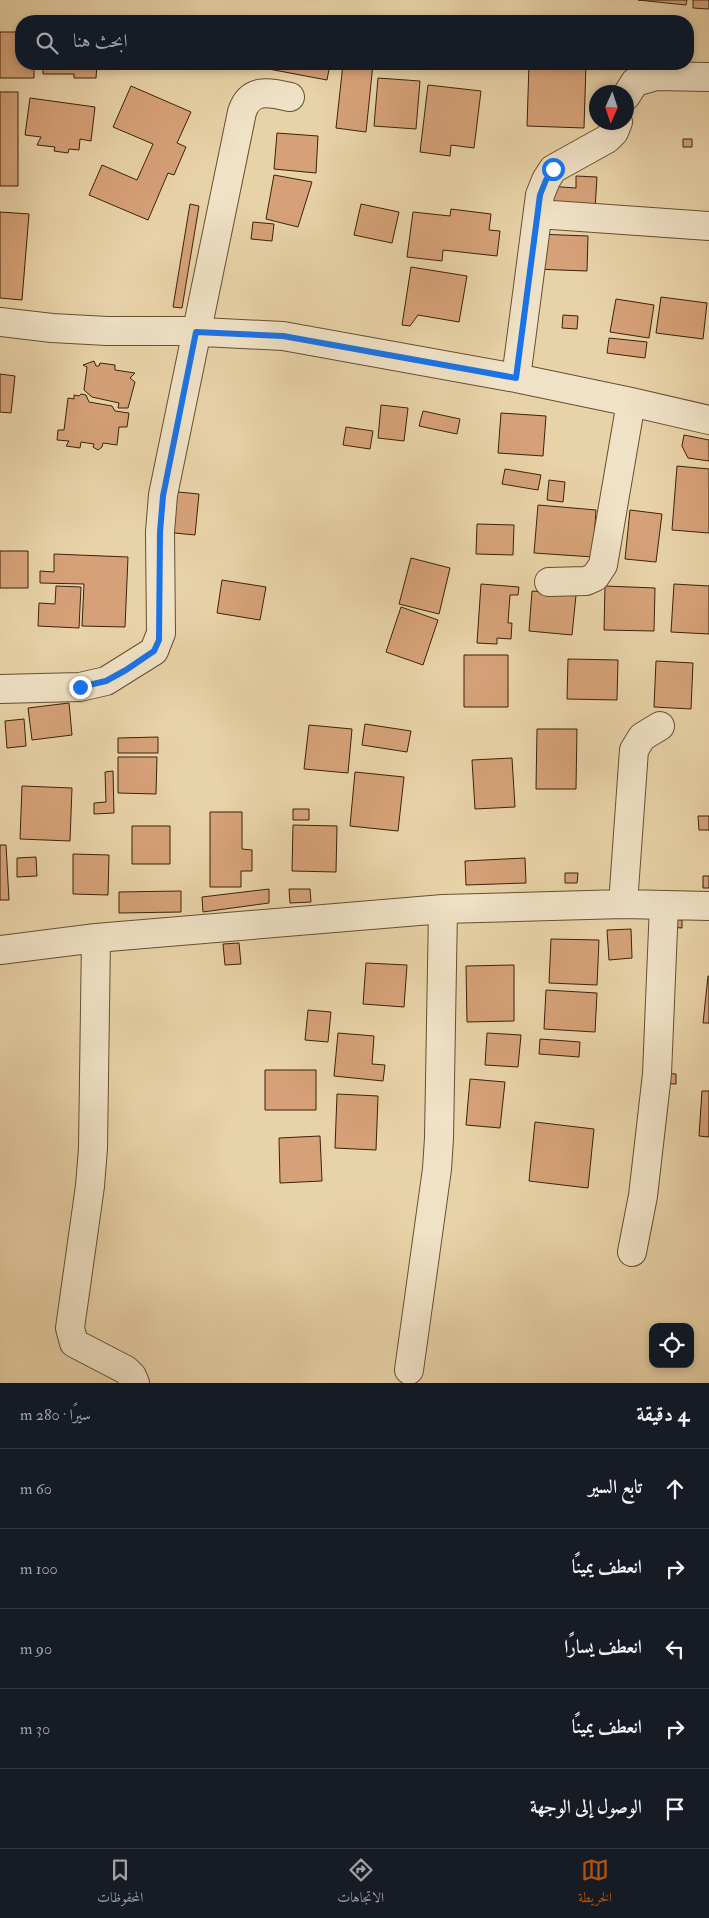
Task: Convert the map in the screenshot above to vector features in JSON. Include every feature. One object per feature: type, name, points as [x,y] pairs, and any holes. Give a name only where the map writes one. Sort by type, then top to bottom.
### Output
[{"type":"street","points":[[633,85],[635,82],[656,76],[709,77]]},
{"type":"street","points":[[0,689],[80,687],[106,681],[148,656],[156,647],[160,633],[160,532],[163,496],[244,104],[252,96],[264,93],[290,97]]},
{"type":"street","points":[[516,378],[540,195],[553,169],[608,139],[615,130]]},
{"type":"street","points":[[538,214],[709,226]]},
{"type":"street","points":[[0,322],[61,328],[283,336],[516,378],[709,420]]},
{"type":"street","points":[[550,582],[586,580],[595,577],[603,565],[631,402]]},
{"type":"street","points":[[623,904],[634,750],[642,737],[660,726]]},
{"type":"street","points":[[0,950],[96,938],[443,909],[623,904],[709,906]]},
{"type":"street","points":[[632,1252],[643,1196],[657,1074],[664,905]]},
{"type":"street","points":[[409,1370],[437,1161],[443,909]]},
{"type":"street","points":[[96,938],[93,1148],[70,1328],[74,1343],[126,1370],[132,1376],[135,1383]]},
{"type":"building","points":[[638,0],[687,0],[686,5]]},
{"type":"building","points":[[693,0],[709,0],[709,9],[693,8]]},
{"type":"building","points":[[0,32],[15,32],[15,70],[34,70],[34,78],[0,78]]},
{"type":"building","points":[[43,70],[97,70],[96,78],[74,78],[74,74],[43,74]]},
{"type":"building","points":[[274,70],[329,70],[327,80]]},
{"type":"building","points":[[342,70],[372,70],[366,132],[336,128]]},
{"type":"building","points":[[529,70],[586,70],[584,128],[527,126]]},
{"type":"building","points":[[378,78],[420,81],[416,129],[374,126]]},
{"type":"building","points":[[428,85],[481,91],[474,148],[451,145],[450,156],[420,152]]},
{"type":"building","points":[[131,86],[191,112],[177,143],[186,147],[174,175],[168,173],[148,220],[89,195],[102,165],[137,180],[153,144],[113,127]]},
{"type":"building","points":[[0,92],[18,92],[18,186],[0,186]]},
{"type":"building","points":[[30,98],[95,107],[91,141],[80,139],[79,150],[69,149],[68,153],[54,151],[55,147],[37,145],[41,137],[25,135]]},
{"type":"building","points":[[277,133],[318,136],[316,173],[274,169]]},
{"type":"building","points":[[683,139],[692,139],[692,147],[683,147]]},
{"type":"building","points":[[274,175],[312,182],[298,227],[266,219]]},
{"type":"building","points":[[576,176],[597,177],[595,209],[541,205],[547,186],[576,188]]},
{"type":"building","points":[[190,204],[199,206],[182,308],[173,307]]},
{"type":"building","points":[[361,204],[399,212],[392,243],[354,235]]},
{"type":"building","points":[[451,209],[491,214],[489,230],[500,231],[497,256],[443,250],[442,261],[407,257],[413,212],[450,216]]},
{"type":"building","points":[[0,212],[29,214],[22,300],[0,298]]},
{"type":"building","points":[[253,222],[274,224],[272,241],[251,239]]},
{"type":"building","points":[[536,234],[588,236],[587,271],[534,269]]},
{"type":"building","points":[[411,267],[467,276],[459,322],[418,315],[410,326],[402,325]]},
{"type":"building","points":[[661,297],[707,303],[703,339],[656,333]]},
{"type":"building","points":[[616,299],[654,305],[649,338],[610,332]]},
{"type":"building","points":[[563,315],[578,316],[577,329],[562,328]]},
{"type":"building","points":[[609,338],[647,342],[645,358],[607,353]]},
{"type":"building","points":[[94,361],[96,366],[99,366],[100,363],[115,365],[115,370],[135,373],[130,378],[135,382],[128,408],[118,408],[119,403],[92,397],[84,390],[87,367],[83,365]]},
{"type":"building","points":[[0,374],[15,376],[11,413],[0,412]]},
{"type":"building","points":[[81,394],[86,395],[89,402],[112,406],[115,411],[129,413],[127,427],[119,427],[117,445],[103,443],[102,447],[98,450],[93,447],[94,444],[81,442],[80,448],[66,446],[69,441],[57,440],[58,430],[64,430],[68,398],[74,399],[74,395],[79,396]]},
{"type":"building","points":[[381,405],[408,408],[404,441],[378,438]]},
{"type":"building","points":[[423,411],[460,419],[457,434],[419,426]]},
{"type":"building","points":[[501,413],[546,416],[543,456],[498,453]]},
{"type":"building","points":[[346,427],[373,431],[370,449],[343,445]]},
{"type":"building","points":[[684,435],[709,440],[709,461],[688,458],[682,446]]},
{"type":"building","points":[[677,466],[709,469],[709,533],[672,530]]},
{"type":"building","points":[[505,469],[541,475],[538,490],[502,484]]},
{"type":"building","points":[[549,480],[565,482],[563,502],[547,500]]},
{"type":"building","points":[[168,491],[199,494],[195,535],[164,532]]},
{"type":"building","points":[[538,505],[596,510],[593,557],[534,553]]},
{"type":"building","points":[[630,510],[662,514],[656,562],[625,559]]},
{"type":"building","points":[[477,524],[514,525],[513,555],[476,554]]},
{"type":"building","points":[[0,551],[28,551],[28,588],[0,588]]},
{"type":"building","points":[[54,554],[128,557],[125,627],[82,626],[84,584],[40,583],[40,571],[54,572]]},
{"type":"building","points":[[411,558],[450,568],[439,614],[399,604]]},
{"type":"building","points":[[222,580],[266,587],[260,620],[217,613]]},
{"type":"building","points":[[481,584],[519,587],[518,595],[510,595],[508,623],[512,623],[511,639],[497,638],[497,644],[477,643]]},
{"type":"building","points":[[674,584],[709,586],[709,634],[671,632]]},
{"type":"building","points":[[56,586],[81,587],[79,628],[38,626],[39,603],[55,604]]},
{"type":"building","points":[[605,586],[655,588],[654,631],[604,630]]},
{"type":"building","points":[[532,591],[576,595],[572,635],[529,631]]},
{"type":"building","points":[[401,607],[438,620],[423,665],[386,652]]},
{"type":"building","points":[[464,655],[508,655],[508,707],[464,707]]},
{"type":"building","points":[[568,659],[618,660],[617,700],[567,699]]},
{"type":"building","points":[[656,661],[693,663],[691,709],[654,707]]},
{"type":"building","points":[[69,703],[72,735],[32,740],[28,708]]},
{"type":"building","points":[[24,719],[26,746],[7,748],[5,721]]},
{"type":"building","points":[[365,724],[411,731],[407,752],[362,745]]},
{"type":"building","points":[[309,725],[352,729],[348,773],[304,769]]},
{"type":"building","points":[[537,729],[577,729],[576,789],[536,789]]},
{"type":"building","points":[[158,737],[158,753],[118,753],[118,738]]},
{"type":"building","points":[[118,757],[157,757],[156,794],[118,793]]},
{"type":"building","points":[[512,758],[515,807],[475,809],[472,760]]},
{"type":"building","points":[[113,771],[114,813],[94,814],[94,803],[106,802],[105,772]]},
{"type":"building","points":[[355,772],[404,777],[398,831],[350,826]]},
{"type":"building","points":[[22,786],[72,788],[70,841],[20,839]]},
{"type":"building","points":[[293,809],[309,809],[309,820],[293,820]]},
{"type":"building","points":[[210,812],[242,812],[242,849],[252,850],[252,871],[241,871],[241,887],[210,887]]},
{"type":"building","points":[[698,816],[709,816],[709,830],[699,830]]},
{"type":"building","points":[[293,825],[337,826],[336,872],[292,871]]},
{"type":"building","points":[[132,826],[170,826],[170,864],[132,864]]},
{"type":"building","points":[[0,845],[6,845],[9,900],[0,900]]},
{"type":"building","points":[[73,854],[109,855],[108,895],[73,894]]},
{"type":"building","points":[[36,857],[37,876],[17,877],[17,858]]},
{"type":"building","points":[[525,858],[526,883],[466,885],[465,861]]},
{"type":"building","points":[[565,873],[578,873],[577,883],[565,883]]},
{"type":"building","points":[[703,876],[709,876],[709,888],[703,888]]},
{"type":"building","points":[[269,889],[269,903],[203,912],[202,897]]},
{"type":"building","points":[[289,889],[310,889],[311,902],[290,903]]},
{"type":"building","points":[[181,891],[181,912],[119,913],[119,892]]},
{"type":"building","points":[[671,919],[682,920],[682,928],[670,927]]},
{"type":"building","points":[[631,929],[632,958],[609,960],[607,930]]},
{"type":"building","points":[[551,939],[599,940],[597,985],[549,983]]},
{"type":"building","points":[[239,943],[241,964],[225,965],[223,944]]},
{"type":"building","points":[[366,963],[407,965],[404,1007],[363,1004]]},
{"type":"building","points":[[514,965],[514,1021],[467,1022],[466,966]]},
{"type":"building","points":[[708,976],[709,1023],[703,1023]]},
{"type":"building","points":[[546,990],[597,993],[595,1032],[544,1029]]},
{"type":"building","points":[[308,1010],[331,1012],[328,1042],[305,1040]]},
{"type":"building","points":[[338,1033],[374,1036],[372,1064],[385,1065],[383,1081],[334,1076]]},
{"type":"building","points":[[487,1033],[521,1035],[518,1067],[485,1065]]},
{"type":"building","points":[[540,1039],[580,1042],[579,1057],[539,1054]]},
{"type":"building","points":[[265,1070],[316,1070],[316,1110],[265,1110]]},
{"type":"building","points":[[659,1073],[676,1074],[676,1084],[658,1083]]},
{"type":"building","points":[[470,1079],[505,1082],[500,1128],[466,1125]]},
{"type":"building","points":[[702,1091],[709,1091],[709,1137],[699,1136]]},
{"type":"building","points":[[337,1094],[378,1096],[376,1150],[335,1148]]},
{"type":"building","points":[[535,1122],[594,1129],[588,1188],[529,1181]]},
{"type":"building","points":[[320,1136],[322,1181],[280,1183],[279,1138]]},
{"type":"route","points":[[80,687],[106,681],[126,670],[154,651],[159,640],[160,532],[163,496],[196,332],[283,336],[516,378],[540,195],[553,169]]}]
